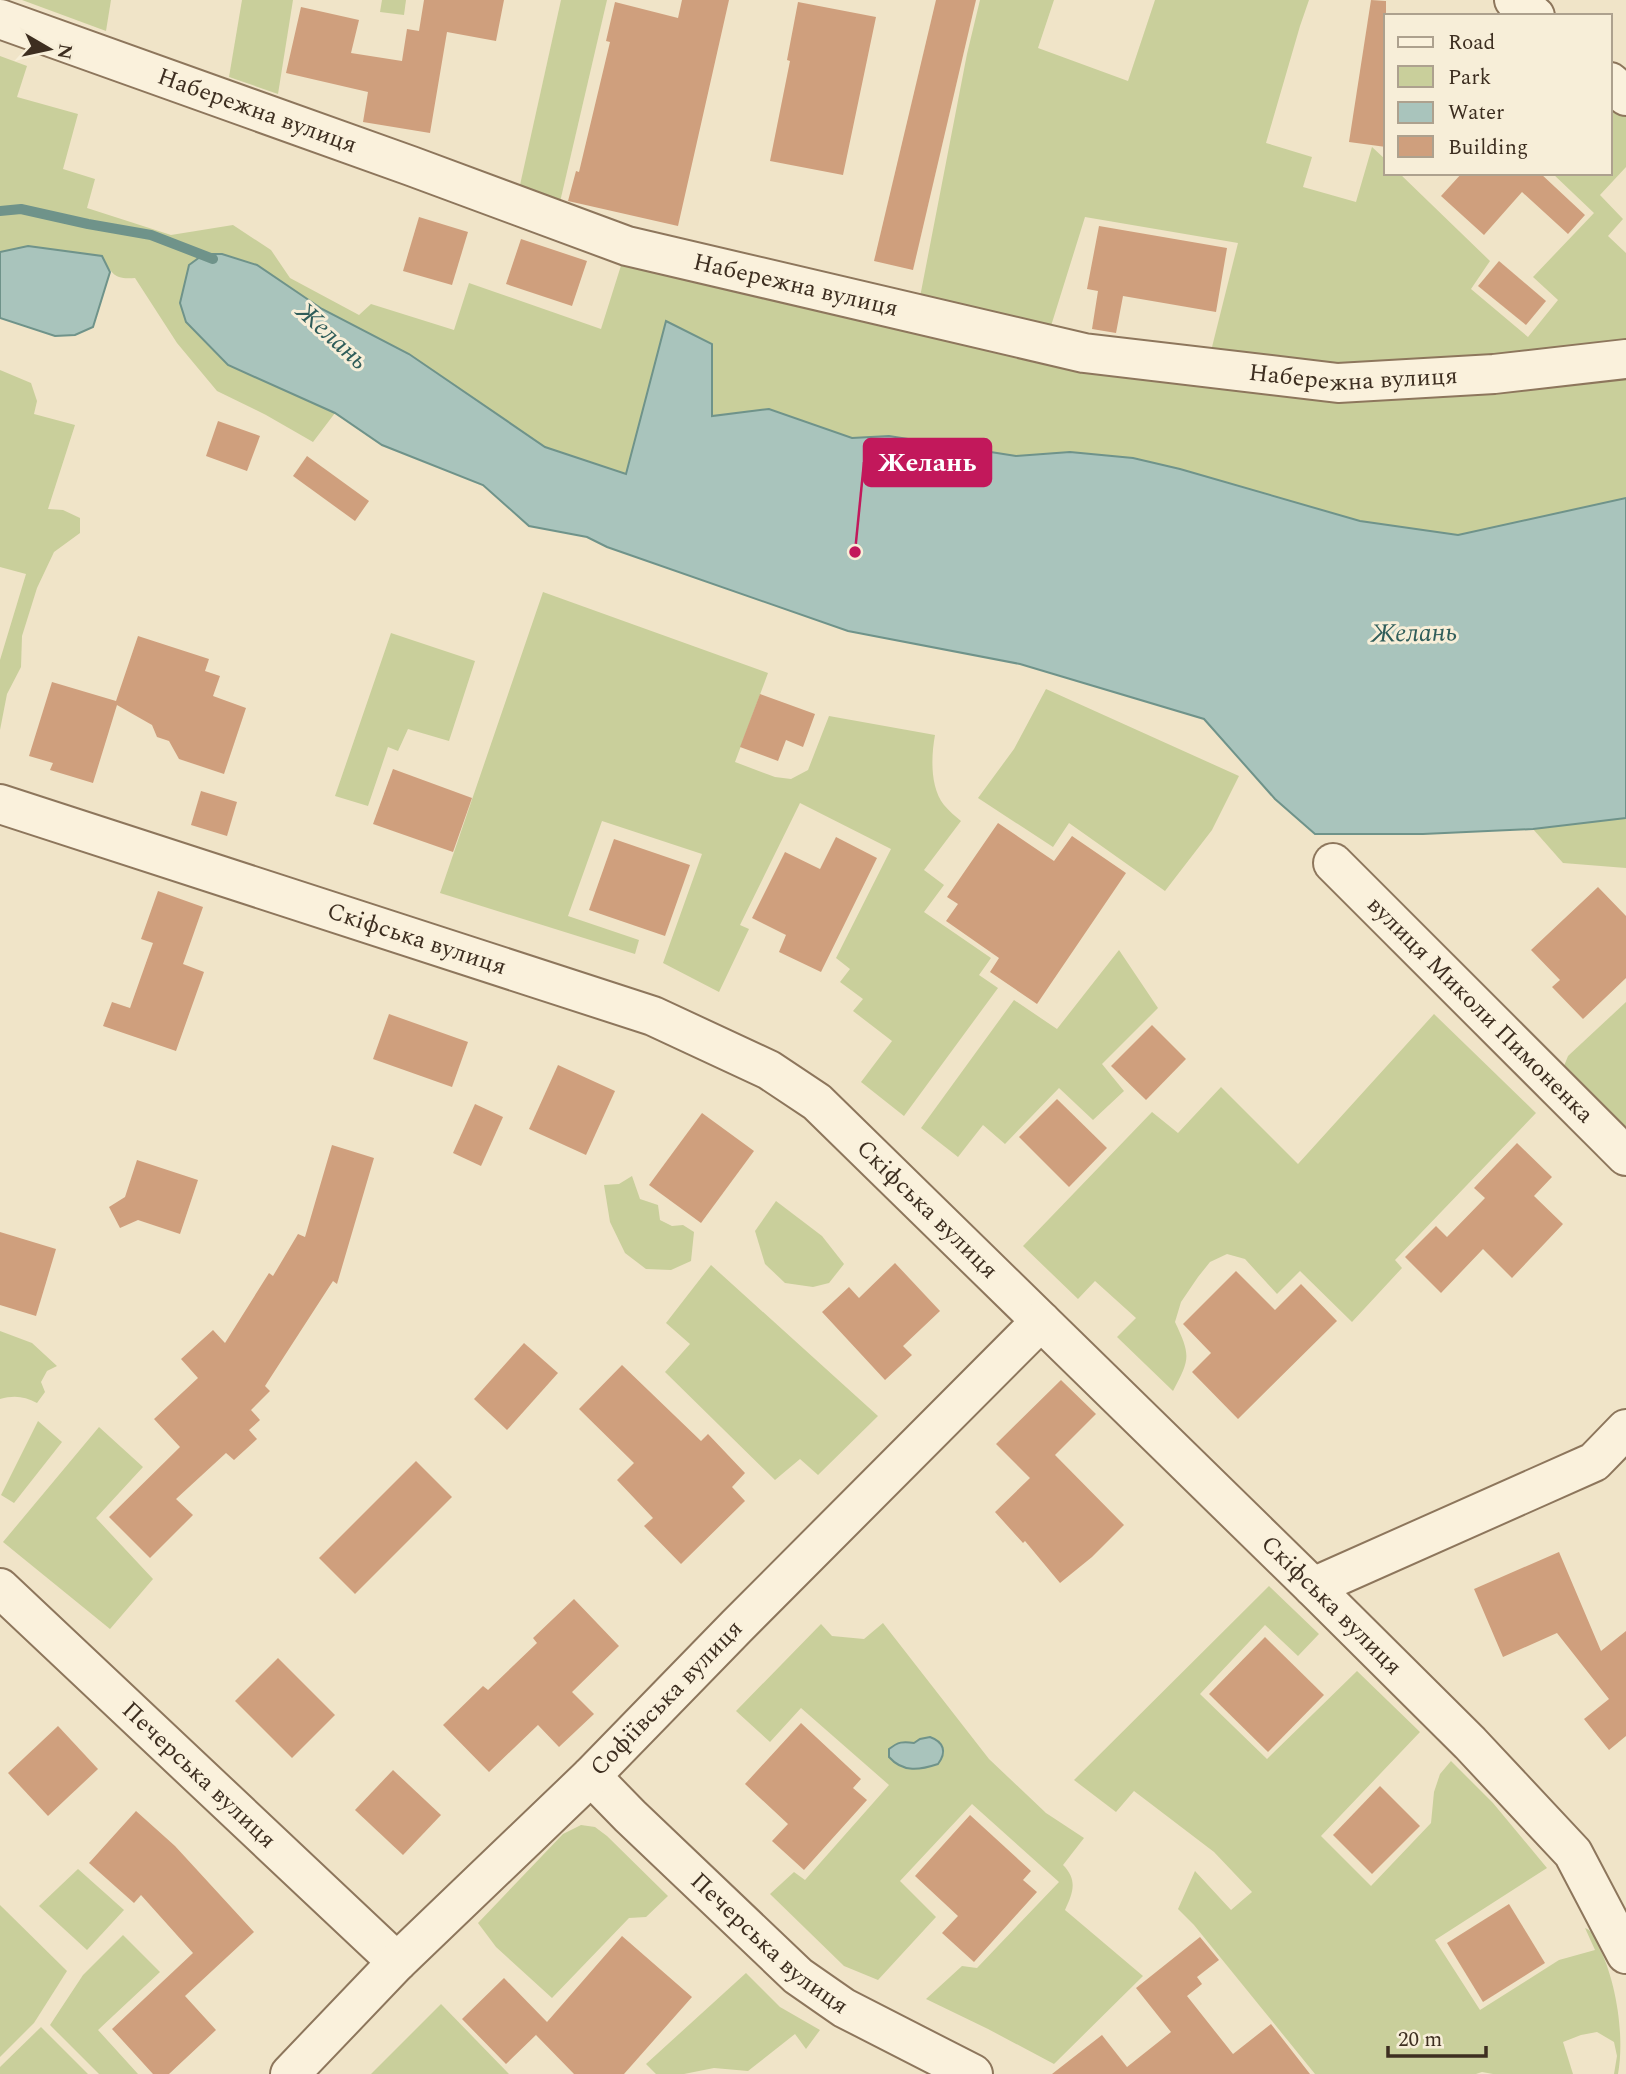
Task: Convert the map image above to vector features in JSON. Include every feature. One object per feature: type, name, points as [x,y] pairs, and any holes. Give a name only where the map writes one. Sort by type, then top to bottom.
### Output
[{"type":"street","points":[[1514,0],[1532,14]]},
{"type":"street","name":"Набережна вулиця","points":[[0,19],[627,246],[1084,353],[1338,383],[1494,374],[1626,359]]},
{"type":"street","points":[[1612,84],[1626,96]]},
{"type":"street","name":"Скіфська вулиця","points":[[0,804],[653,1016],[769,1070],[817,1102],[1470,1743],[1573,1853],[1626,1954]]},
{"type":"street","name":"вулиця Миколи Пимоненка","points":[[1333,863],[1626,1156]]},
{"type":"street","name":"Софіївська вулиця","points":[[290,2074],[397,1962],[591,1776],[1041,1321]]},
{"type":"street","points":[[1313,1587],[1594,1462],[1626,1429]]},
{"type":"street","name":"Печерська вулиця","points":[[0,1588],[397,1962]]},
{"type":"street","name":"Печерська вулиця","points":[[591,1776],[798,1976],[844,2008],[973,2074]]},
{"type":"green space","points":[[22,0],[111,0],[106,31]]},
{"type":"green space","points":[[242,0],[293,0],[278,94],[229,77]]},
{"type":"green space","points":[[382,0],[406,0],[404,15],[380,12]]},
{"type":"green space","points":[[561,0],[607,0],[560,202],[520,185]]},
{"type":"green space","points":[[980,0],[1054,0],[1038,48],[1128,81],[1155,0],[1309,0],[1266,143],[1312,157],[1303,187],[1356,202],[1372,147],[1384,158],[1384,175],[1401,175],[1490,261],[1471,289],[1528,337],[1558,300],[1533,277],[1594,213],[1554,175],[1612,175],[1612,96],[1626,107],[1626,167],[1600,195],[1623,219],[1608,236],[1626,253],[1626,349],[1342,369],[1210,355],[1238,243],[1085,217],[1051,326],[920,297]]},
{"type":"green space","points":[[0,56],[27,66],[17,97],[78,114],[63,169],[95,179],[87,208],[171,235],[233,225],[271,250],[290,278],[359,315],[371,304],[454,330],[469,283],[601,329],[624,256],[1082,365],[1626,371],[1626,498],[1458,535],[1360,521],[1133,458],[1070,452],[1016,456],[889,436],[852,438],[769,409],[711,416],[712,344],[666,321],[626,474],[545,447],[409,354],[322,309],[257,265],[228,365],[335,413],[313,442],[217,391],[177,343],[135,278],[122,278],[114,274],[102,256],[28,246],[0,252]]},
{"type":"green space","points":[[0,370],[31,383],[37,401],[34,414],[75,425],[48,509],[63,510],[80,518],[80,533],[54,552],[37,588],[22,636],[21,667],[7,694],[0,730],[0,660],[26,574],[0,567]]},
{"type":"green space","points":[[543,592],[768,673],[735,762],[775,777],[791,779],[808,770],[829,716],[935,735],[932,762],[936,790],[944,805],[961,821],[924,870],[944,885],[924,912],[991,958],[979,975],[998,988],[904,1116],[861,1082],[892,1041],[853,1011],[863,999],[840,982],[850,969],[836,958],[891,849],[800,803],[740,925],[749,929],[719,992],[663,963],[702,854],[602,821],[568,916],[639,940],[635,954],[440,893]]},
{"type":"green space","points":[[391,633],[475,661],[449,741],[408,729],[398,751],[388,747],[368,806],[335,796]]},
{"type":"green space","points":[[1046,689],[1239,776],[1212,830],[1165,891],[1069,823],[1053,847],[978,798],[1014,749]]},
{"type":"green space","points":[[1626,818],[1626,868],[1563,863],[1533,829]]},
{"type":"green space","points":[[1119,950],[1158,1008],[1102,1064],[1124,1091],[1093,1120],[1059,1088],[1005,1144],[983,1125],[958,1157],[921,1128],[1014,1000],[1057,1029]]},
{"type":"green space","points":[[1626,1002],[1626,1127],[1564,1066],[1568,1056]]},
{"type":"green space","points":[[1434,1014],[1536,1113],[1395,1260],[1402,1268],[1352,1322],[1300,1271],[1277,1294],[1245,1259],[1227,1254],[1210,1262],[1181,1302],[1175,1322],[1184,1343],[1186,1357],[1183,1372],[1173,1391],[1117,1337],[1136,1318],[1095,1281],[1078,1299],[1023,1246],[1152,1112],[1178,1133],[1221,1087],[1298,1164]]},
{"type":"green space","points":[[632,1176],[640,1199],[658,1205],[660,1220],[672,1226],[683,1225],[694,1232],[691,1261],[671,1270],[646,1269],[625,1253],[610,1222],[604,1185],[619,1184]]},
{"type":"green space","points":[[776,1201],[822,1236],[844,1264],[829,1283],[813,1287],[785,1283],[765,1264],[755,1231]]},
{"type":"green space","points":[[711,1265],[878,1416],[818,1475],[800,1459],[775,1480],[665,1372],[690,1344],[666,1323]]},
{"type":"green space","points":[[0,1331],[32,1343],[57,1366],[47,1371],[41,1382],[45,1392],[37,1403],[19,1397],[0,1399]]},
{"type":"green space","points":[[38,1421],[62,1442],[14,1503],[1,1495]]},
{"type":"green space","points":[[99,1427],[143,1467],[96,1518],[153,1579],[110,1629],[3,1542]]},
{"type":"green space","points":[[1269,1586],[1319,1634],[1298,1656],[1265,1625],[1200,1694],[1267,1759],[1357,1671],[1420,1732],[1321,1836],[1371,1886],[1431,1823],[1434,1792],[1440,1774],[1451,1761],[1493,1803],[1547,1868],[1435,1940],[1480,2010],[1559,1960],[1595,1950],[1585,1928],[1590,1931],[1610,1974],[1614,1991],[1620,2043],[1618,2074],[1614,2074],[1617,2056],[1614,2042],[1597,2032],[1563,2042],[1573,2074],[1315,2074],[1178,1909],[1195,1871],[1231,1910],[1252,1892],[1214,1852],[1134,1791],[1116,1812],[1074,1780]]},
{"type":"green space","points":[[883,1623],[989,1759],[1046,1813],[1084,1838],[1063,1865],[1071,1876],[1073,1887],[1065,1910],[1143,1976],[1054,2064],[926,1999],[962,1966],[977,1968],[1059,1882],[972,1804],[900,1881],[936,1917],[878,1980],[844,1966],[770,1894],[794,1872],[805,1880],[889,1785],[801,1708],[770,1742],[736,1711],[821,1624],[832,1636],[864,1639]]},
{"type":"green space","points":[[581,1825],[595,1827],[607,1836],[668,1896],[646,1917],[629,1918],[552,1998],[496,1947],[478,1923],[563,1834]]},
{"type":"green space","points":[[78,1869],[124,1910],[87,1950],[39,1906]]},
{"type":"green space","points":[[0,1905],[67,1971],[34,2023],[0,2057]]},
{"type":"green space","points":[[123,1935],[160,1972],[98,2030],[138,2074],[99,2074],[50,2025],[83,1975]]},
{"type":"green space","points":[[746,1973],[780,2007],[820,2030],[806,2049],[795,2034],[748,2071],[714,2068],[684,2074],[656,2074],[646,2064]]},
{"type":"green space","points":[[441,2004],[509,2074],[371,2074]]},
{"type":"green space","points":[[41,2027],[88,2074],[0,2074],[0,2067]]},
{"type":"water","points":[[28,246],[102,256],[110,272],[93,327],[75,335],[55,336],[0,318],[0,252]]},
{"type":"water","points":[[204,254],[222,254],[257,265],[322,309],[409,354],[545,447],[626,474],[666,321],[712,344],[712,416],[769,409],[852,438],[889,436],[1016,456],[1070,452],[1133,458],[1360,521],[1458,535],[1626,498],[1626,818],[1533,829],[1423,834],[1315,834],[1275,799],[1204,719],[1020,664],[848,631],[607,547],[587,537],[529,526],[483,485],[382,445],[335,413],[228,365],[186,322],[180,303],[189,265]]},
{"type":"water","points":[[930,1737],[943,1748],[938,1764],[912,1769],[900,1766],[889,1757],[889,1749],[895,1745],[914,1743]]},
{"type":"building","points":[[424,0],[504,0],[496,41],[447,32],[430,133],[363,122],[368,92],[286,73],[301,7],[359,20],[351,53],[402,61],[407,29],[419,31]]},
{"type":"building","points":[[682,0],[729,0],[678,226],[568,201],[576,171],[579,172],[610,42],[606,41],[615,2],[678,18]]},
{"type":"building","points":[[936,0],[976,0],[913,270],[874,261]]},
{"type":"building","points":[[1371,0],[1386,1],[1384,147],[1349,142]]},
{"type":"building","points":[[798,2],[876,17],[843,175],[770,161],[790,61],[787,60]]},
{"type":"building","points":[[1460,175],[1542,175],[1585,215],[1568,234],[1522,192],[1484,235],[1441,196]]},
{"type":"building","points":[[419,217],[468,232],[452,285],[403,271]]},
{"type":"building","points":[[1099,226],[1227,248],[1216,312],[1123,296],[1116,333],[1092,329],[1098,291],[1087,289]]},
{"type":"building","points":[[521,239],[587,261],[572,306],[506,284]]},
{"type":"building","points":[[1499,261],[1546,301],[1526,325],[1478,286]]},
{"type":"building","points":[[218,421],[260,436],[247,471],[206,456]]},
{"type":"building","points":[[307,456],[369,501],[355,521],[293,476]]},
{"type":"building","points":[[138,636],[209,659],[205,671],[220,676],[213,696],[246,708],[224,774],[179,759],[169,741],[157,737],[152,725],[117,705],[93,783],[50,770],[53,763],[29,756],[52,682],[116,701]]},
{"type":"building","points":[[760,694],[815,714],[803,747],[786,740],[778,761],[740,747]]},
{"type":"building","points":[[393,769],[472,798],[453,852],[373,824]]},
{"type":"building","points":[[201,791],[237,802],[227,836],[191,825]]},
{"type":"building","points":[[998,823],[1054,861],[1072,836],[1126,873],[1037,1004],[990,972],[999,958],[946,921],[958,904],[947,897]]},
{"type":"building","points":[[836,837],[877,858],[821,972],[779,952],[786,935],[752,918],[785,852],[820,869]]},
{"type":"building","points":[[614,839],[690,865],[665,936],[589,910]]},
{"type":"building","points":[[1598,887],[1626,916],[1626,978],[1583,1019],[1552,987],[1560,980],[1531,950]]},
{"type":"building","points":[[158,891],[203,907],[183,964],[204,972],[176,1051],[103,1026],[112,1002],[130,1008],[153,943],[141,939]]},
{"type":"building","points":[[389,1014],[468,1042],[452,1087],[373,1059]]},
{"type":"building","points":[[1152,1025],[1186,1059],[1146,1100],[1111,1066]]},
{"type":"building","points":[[558,1065],[615,1091],[586,1155],[529,1129]]},
{"type":"building","points":[[1057,1099],[1107,1148],[1069,1187],[1019,1137]]},
{"type":"building","points":[[475,1104],[503,1117],[481,1166],[453,1153]]},
{"type":"building","points":[[702,1113],[754,1151],[701,1223],[649,1185]]},
{"type":"building","points":[[1517,1143],[1552,1177],[1534,1196],[1563,1224],[1512,1278],[1483,1249],[1441,1293],[1405,1257],[1436,1226],[1447,1237],[1485,1198],[1474,1188]]},
{"type":"building","points":[[332,1145],[374,1158],[337,1284],[333,1281],[265,1386],[270,1391],[251,1410],[260,1420],[249,1430],[257,1439],[234,1460],[226,1453],[176,1499],[193,1515],[150,1558],[109,1517],[180,1447],[154,1419],[198,1378],[181,1359],[213,1330],[225,1343],[269,1273],[273,1276],[298,1234],[305,1237]]},
{"type":"building","points":[[137,1160],[198,1180],[180,1234],[138,1220],[120,1228],[109,1207],[125,1197]]},
{"type":"building","points":[[0,1232],[56,1249],[36,1316],[0,1305]]},
{"type":"building","points":[[895,1263],[940,1311],[903,1346],[912,1355],[885,1380],[822,1312],[849,1287],[859,1298]]},
{"type":"building","points":[[1236,1271],[1275,1310],[1301,1284],[1337,1321],[1238,1419],[1192,1372],[1211,1353],[1183,1324]]},
{"type":"building","points":[[524,1343],[558,1373],[507,1430],[474,1399]]},
{"type":"building","points":[[622,1365],[701,1441],[708,1434],[745,1473],[732,1487],[745,1501],[681,1564],[644,1526],[653,1518],[617,1480],[634,1463],[579,1409]]},
{"type":"building","points":[[1061,1380],[1096,1414],[1055,1455],[1124,1525],[1092,1557],[1060,1583],[1025,1541],[1023,1543],[995,1512],[1030,1478],[996,1444]]},
{"type":"building","points":[[416,1461],[452,1497],[355,1594],[319,1558]]},
{"type":"building","points":[[1559,1552],[1601,1651],[1626,1631],[1626,1736],[1609,1750],[1584,1719],[1609,1699],[1557,1633],[1503,1657],[1474,1589]]},
{"type":"building","points":[[574,1599],[619,1646],[572,1692],[594,1714],[559,1747],[538,1725],[489,1772],[443,1725],[483,1686],[488,1690],[537,1643],[533,1638]]},
{"type":"building","points":[[1265,1637],[1324,1695],[1268,1752],[1209,1694]]},
{"type":"building","points":[[278,1658],[335,1715],[292,1758],[235,1701]]},
{"type":"building","points":[[801,1723],[861,1779],[853,1788],[867,1800],[804,1870],[772,1841],[788,1824],[745,1784]]},
{"type":"building","points":[[58,1726],[98,1769],[48,1816],[8,1773]]},
{"type":"building","points":[[393,1770],[441,1815],[403,1855],[355,1810]]},
{"type":"building","points":[[1380,1786],[1420,1826],[1372,1874],[1333,1835]]},
{"type":"building","points":[[136,1811],[175,1846],[254,1932],[185,1996],[216,2030],[169,2074],[153,2074],[112,2029],[193,1953],[141,1895],[134,1903],[89,1863]]},
{"type":"building","points":[[970,1815],[1031,1871],[1023,1880],[1037,1892],[974,1962],[942,1933],[958,1916],[915,1876]]},
{"type":"building","points":[[1509,1904],[1545,1963],[1483,2002],[1447,1943]]},
{"type":"building","points":[[622,1936],[692,1997],[624,2074],[574,2074],[537,2034],[506,2064],[462,2019],[504,1978],[547,2022]]},
{"type":"building","points":[[1200,1937],[1219,1960],[1197,1977],[1202,1984],[1187,1996],[1233,2054],[1271,2024],[1310,2074],[1052,2074],[1102,2035],[1127,2067],[1171,2032],[1136,1988]]},
{"type":"waterway","name":"Желань","points":[[0,211],[21,209],[151,235],[213,259]]},
{"type":"place","name":"Желань","points":[[855,552]]}]
